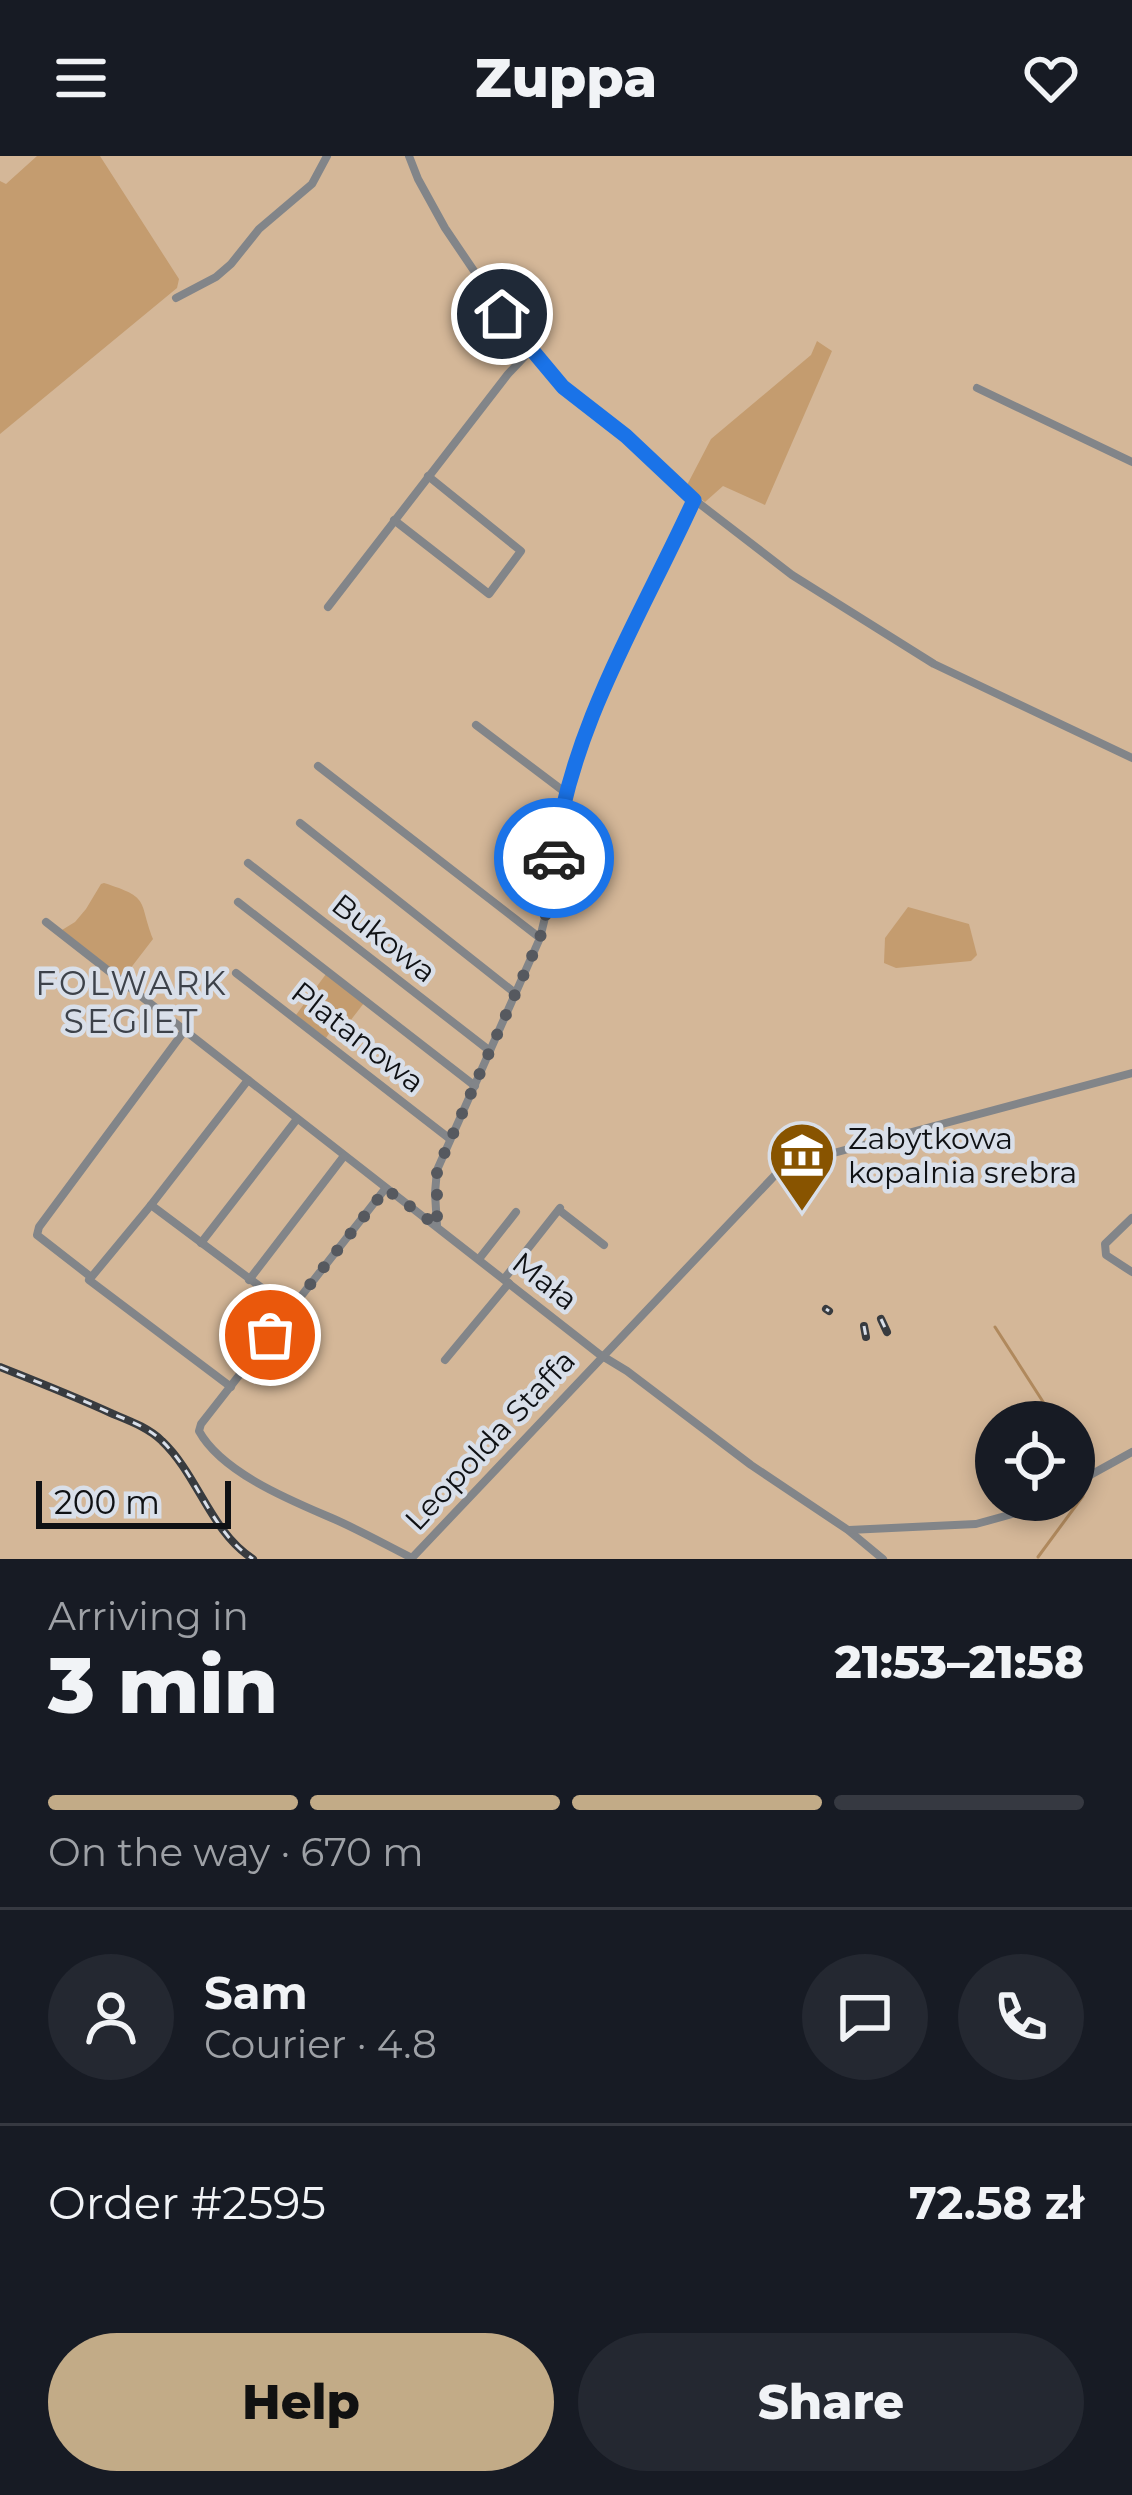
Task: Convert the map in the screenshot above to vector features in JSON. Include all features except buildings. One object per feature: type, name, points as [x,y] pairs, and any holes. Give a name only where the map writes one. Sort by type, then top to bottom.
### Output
[{"type":"street","points":[[176,298],[231,264],[259,229],[306,192],[327,156]]},
{"type":"street","points":[[409,156],[445,228],[530,351],[563,387],[626,436],[694,500],[792,575],[934,664],[1132,758]]},
{"type":"street","points":[[328,607],[530,351]]},
{"type":"street","points":[[977,388],[1132,462]]},
{"type":"street","points":[[394,520],[489,594],[521,550],[428,476]]},
{"type":"street","points":[[437,1226],[437,1170],[540,938],[566,794],[586,728],[694,500]]},
{"type":"street","points":[[476,725],[566,794]]},
{"type":"street","points":[[317,766],[540,938]]},
{"type":"street","points":[[300,823],[516,994]]},
{"type":"street","name":"Bukowa","points":[[248,863],[490,1051]]},
{"type":"street","points":[[238,902],[476,1086]]},
{"type":"street","name":"Mała","points":[[46,922],[603,1355],[883,1559]]},
{"type":"street","name":"Platanowa","points":[[236,973],[450,1139]]},
{"type":"street","points":[[91,1277],[37,1235],[40,1227],[185,1030]]},
{"type":"street","name":"Leopolda Staffa","points":[[386,1189],[199,1432],[264,1488],[411,1559],[778,1172],[1132,1073]]},
{"type":"street","points":[[230,1387],[89,1280],[248,1080]]},
{"type":"street","points":[[201,1243],[298,1119]]},
{"type":"street","points":[[249,1280],[344,1156]]},
{"type":"street","points":[[152,1204],[290,1309]]},
{"type":"street","points":[[446,1360],[560,1209],[604,1245]]},
{"type":"street","points":[[479,1259],[516,1212]]},
{"type":"street","points":[[1132,1218],[1105,1244],[1106,1255],[1132,1272]]},
{"type":"street","points":[[1095,1472],[1132,1452]]},
{"type":"street","points":[[848,1530],[991,1521]]},
{"type":"shaded area","points":[[0,156],[1132,156],[1132,1559],[0,1559]]},
{"type":"shaded area","points":[[37,156],[100,156],[179,279],[177,288],[0,434],[0,181],[6,184]]},
{"type":"shaded area","points":[[817,341],[832,351],[765,505],[723,486],[705,502],[686,487],[711,439],[811,355]]},
{"type":"shaded area","points":[[104,883],[136,897],[153,939],[123,978],[62,930],[75,922]]},
{"type":"shaded area","points":[[908,907],[969,924],[977,955],[971,961],[896,968],[884,963],[885,938]]},
{"type":"shaded area","points":[[326,974],[364,1003],[347,1025],[333,1016],[326,1024],[330,1032],[326,1038],[296,1015]]},
{"type":"waterway","points":[[995,1327],[1043,1401]]},
{"type":"waterway","points":[[1038,1557],[1065,1521]]},
{"type":"railway","points":[[881,1319],[887,1332]]},
{"type":"railway","points":[[864,1326],[866,1337]]},
{"type":"railway","points":[[0,1367],[157,1436],[226,1534],[253,1559]]},
{"type":"way so far","points":[[270,1335],[386,1189],[437,1226],[437,1170],[540,938],[554,858]]},
{"type":"place","name":"Zabytkowa kopalnia srebra","points":[[802,1214]]},
{"type":"district","name":"FOLWARK SEGIET","points":[[132,1002]]},
{"type":"route","points":[[502,314],[563,387],[626,436],[694,500],[586,728],[566,794],[554,858]]}]
